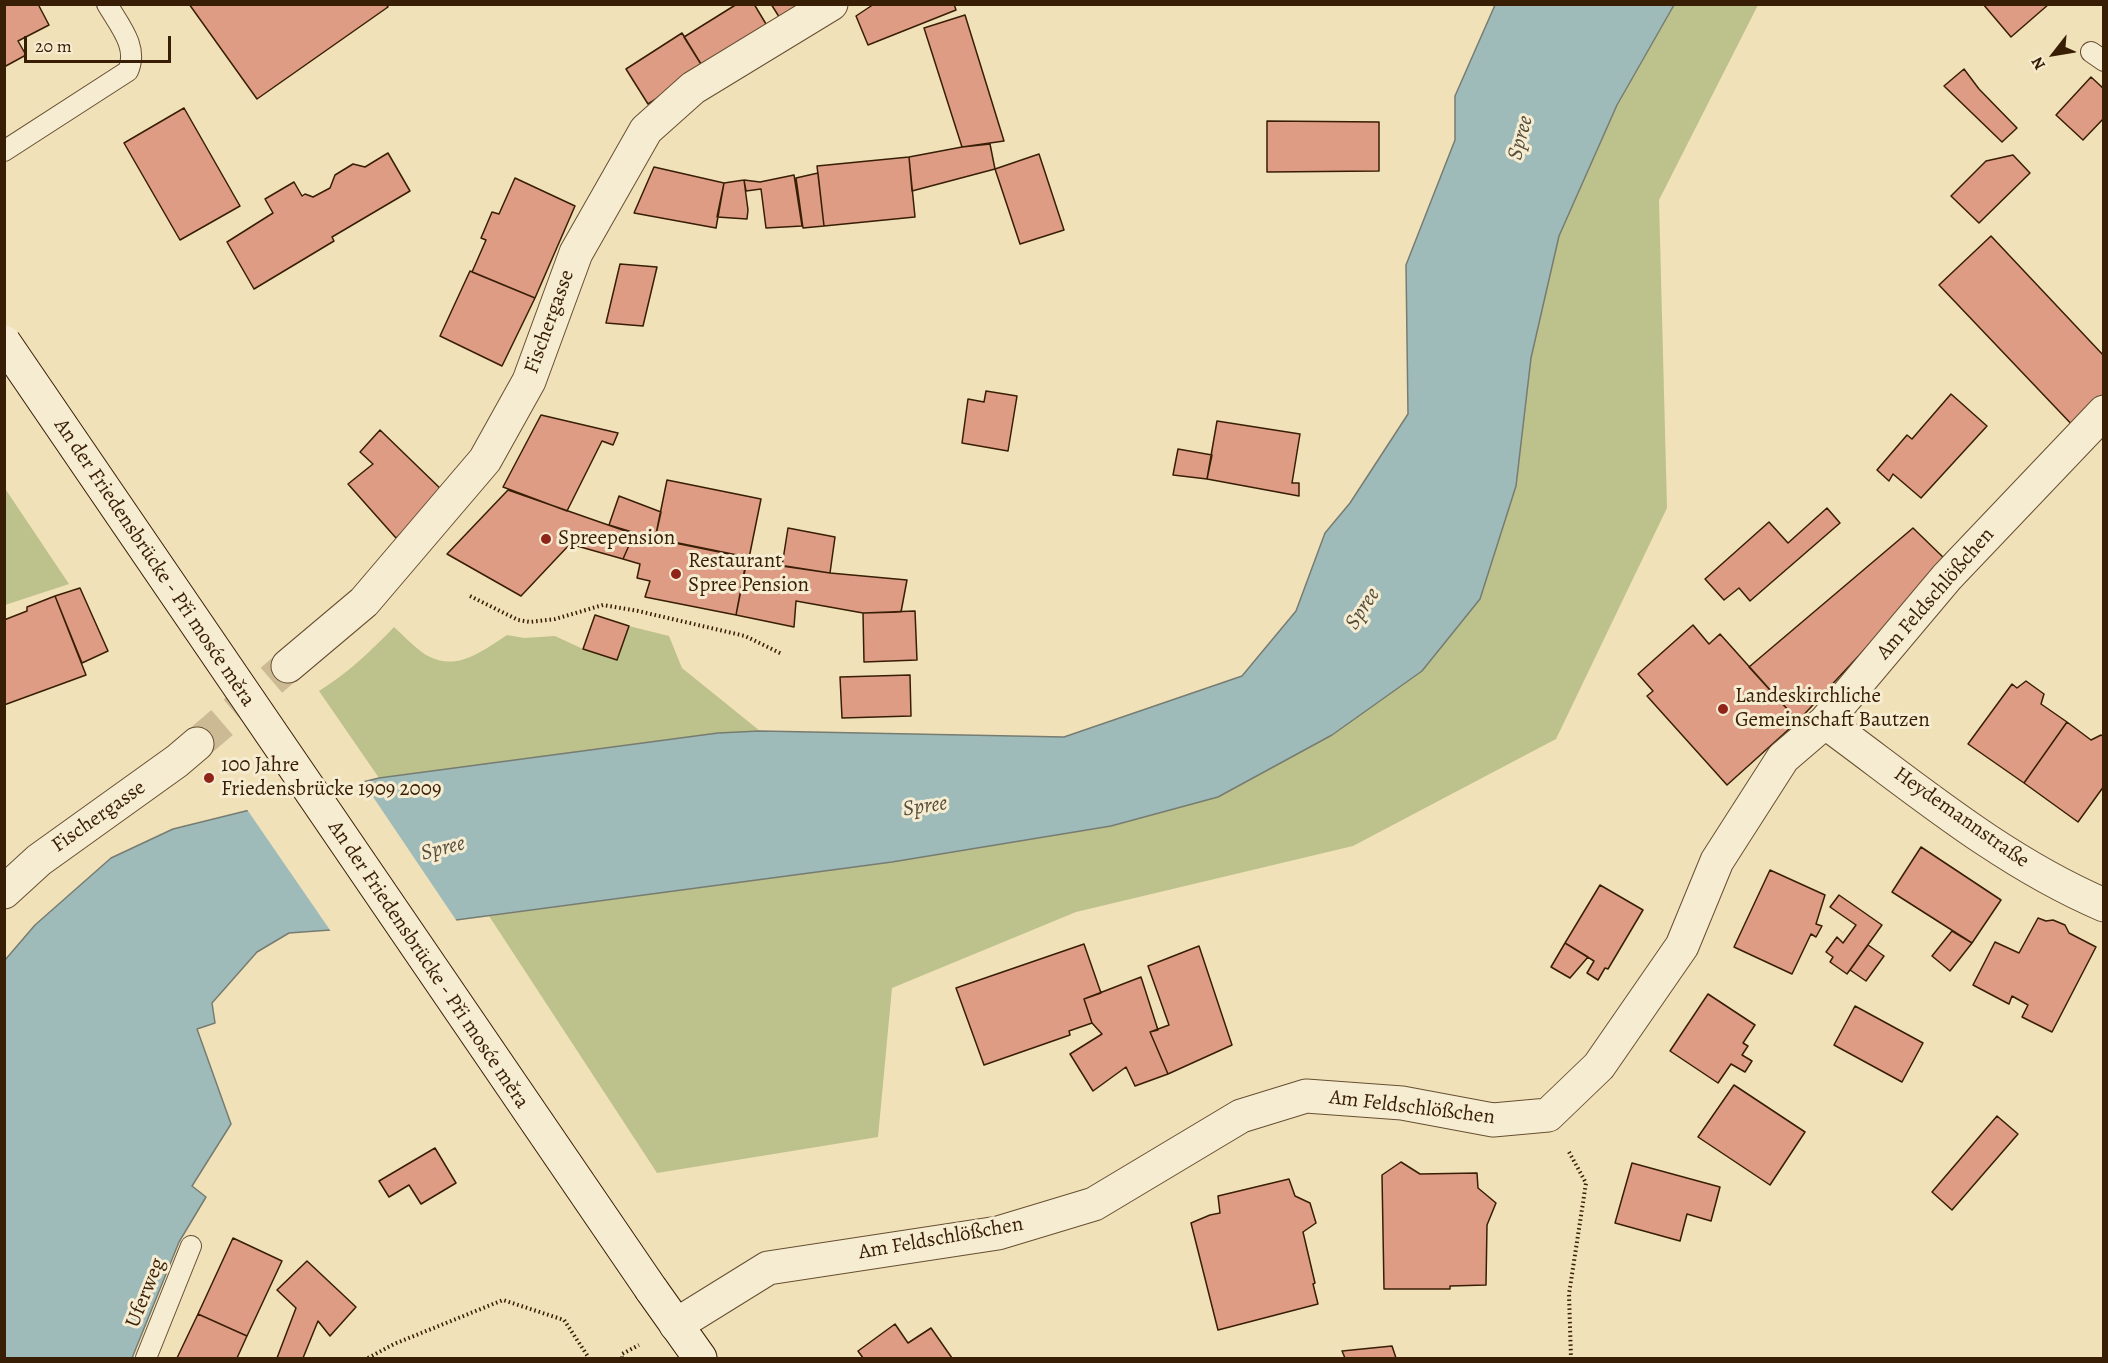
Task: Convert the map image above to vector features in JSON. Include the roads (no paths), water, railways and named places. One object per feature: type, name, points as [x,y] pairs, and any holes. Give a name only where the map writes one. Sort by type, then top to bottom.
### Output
[{"type":"street","name":"Fischergasse","points":[[288,666],[364,602],[485,460],[529,381],[576,253],[646,130],[693,88],[831,4]]},
{"type":"street","name":"An der Friedensbrücke - Při mosće měra","points":[[4,342],[700,1359]]},
{"type":"street","name":"Am Feldschlößchen","points":[[676,1325],[768,1268],[998,1233],[1094,1204],[1241,1116],[1306,1096],[1402,1103],[1493,1120],[1548,1115],[1599,1066],[1682,946],[1717,861],[1783,758],[1825,722],[1947,577],[2103,412]]},
{"type":"street","name":"Heydemannstraße","points":[[1825,722],[1996,847],[2074,892],[2103,905]]},
{"type":"street","name":"Fischergasse","points":[[4,892],[39,860],[177,761],[197,744]]},
{"type":"lane","points":[[4,152],[128,71],[133,60],[131,46],[107,4]]},
{"type":"lane","name":"Uferweg","points":[[146,1359],[191,1246]]},
{"type":"water","name":"Spree","points":[[1495,5],[1674,5],[1617,105],[1559,236],[1531,358],[1516,486],[1480,599],[1422,671],[1332,735],[1218,797],[1111,826],[892,862],[441,922],[289,933],[257,952],[212,1003],[215,1023],[197,1029],[231,1124],[192,1186],[206,1197],[179,1242],[132,1358],[5,1358],[5,960],[35,925],[111,858],[173,829],[379,778],[718,733],[760,731],[1064,737],[1242,676],[1296,611],[1325,533],[1350,503],[1408,414],[1406,265],[1455,140],[1455,96]]},
{"type":"tunnel","points":[[197,744],[288,666]]},
{"type":"place","name":"Spreepension","points":[[546,539]]},
{"type":"place","name":"Restaurant Spree Pension","points":[[676,574]]},
{"type":"place","name":"Landeskirchliche Gemeinschaft Bautzen","points":[[1723,709]]},
{"type":"place","name":"100 Jahre Friedensbrücke 1909 2009","points":[[209,778]]}]
